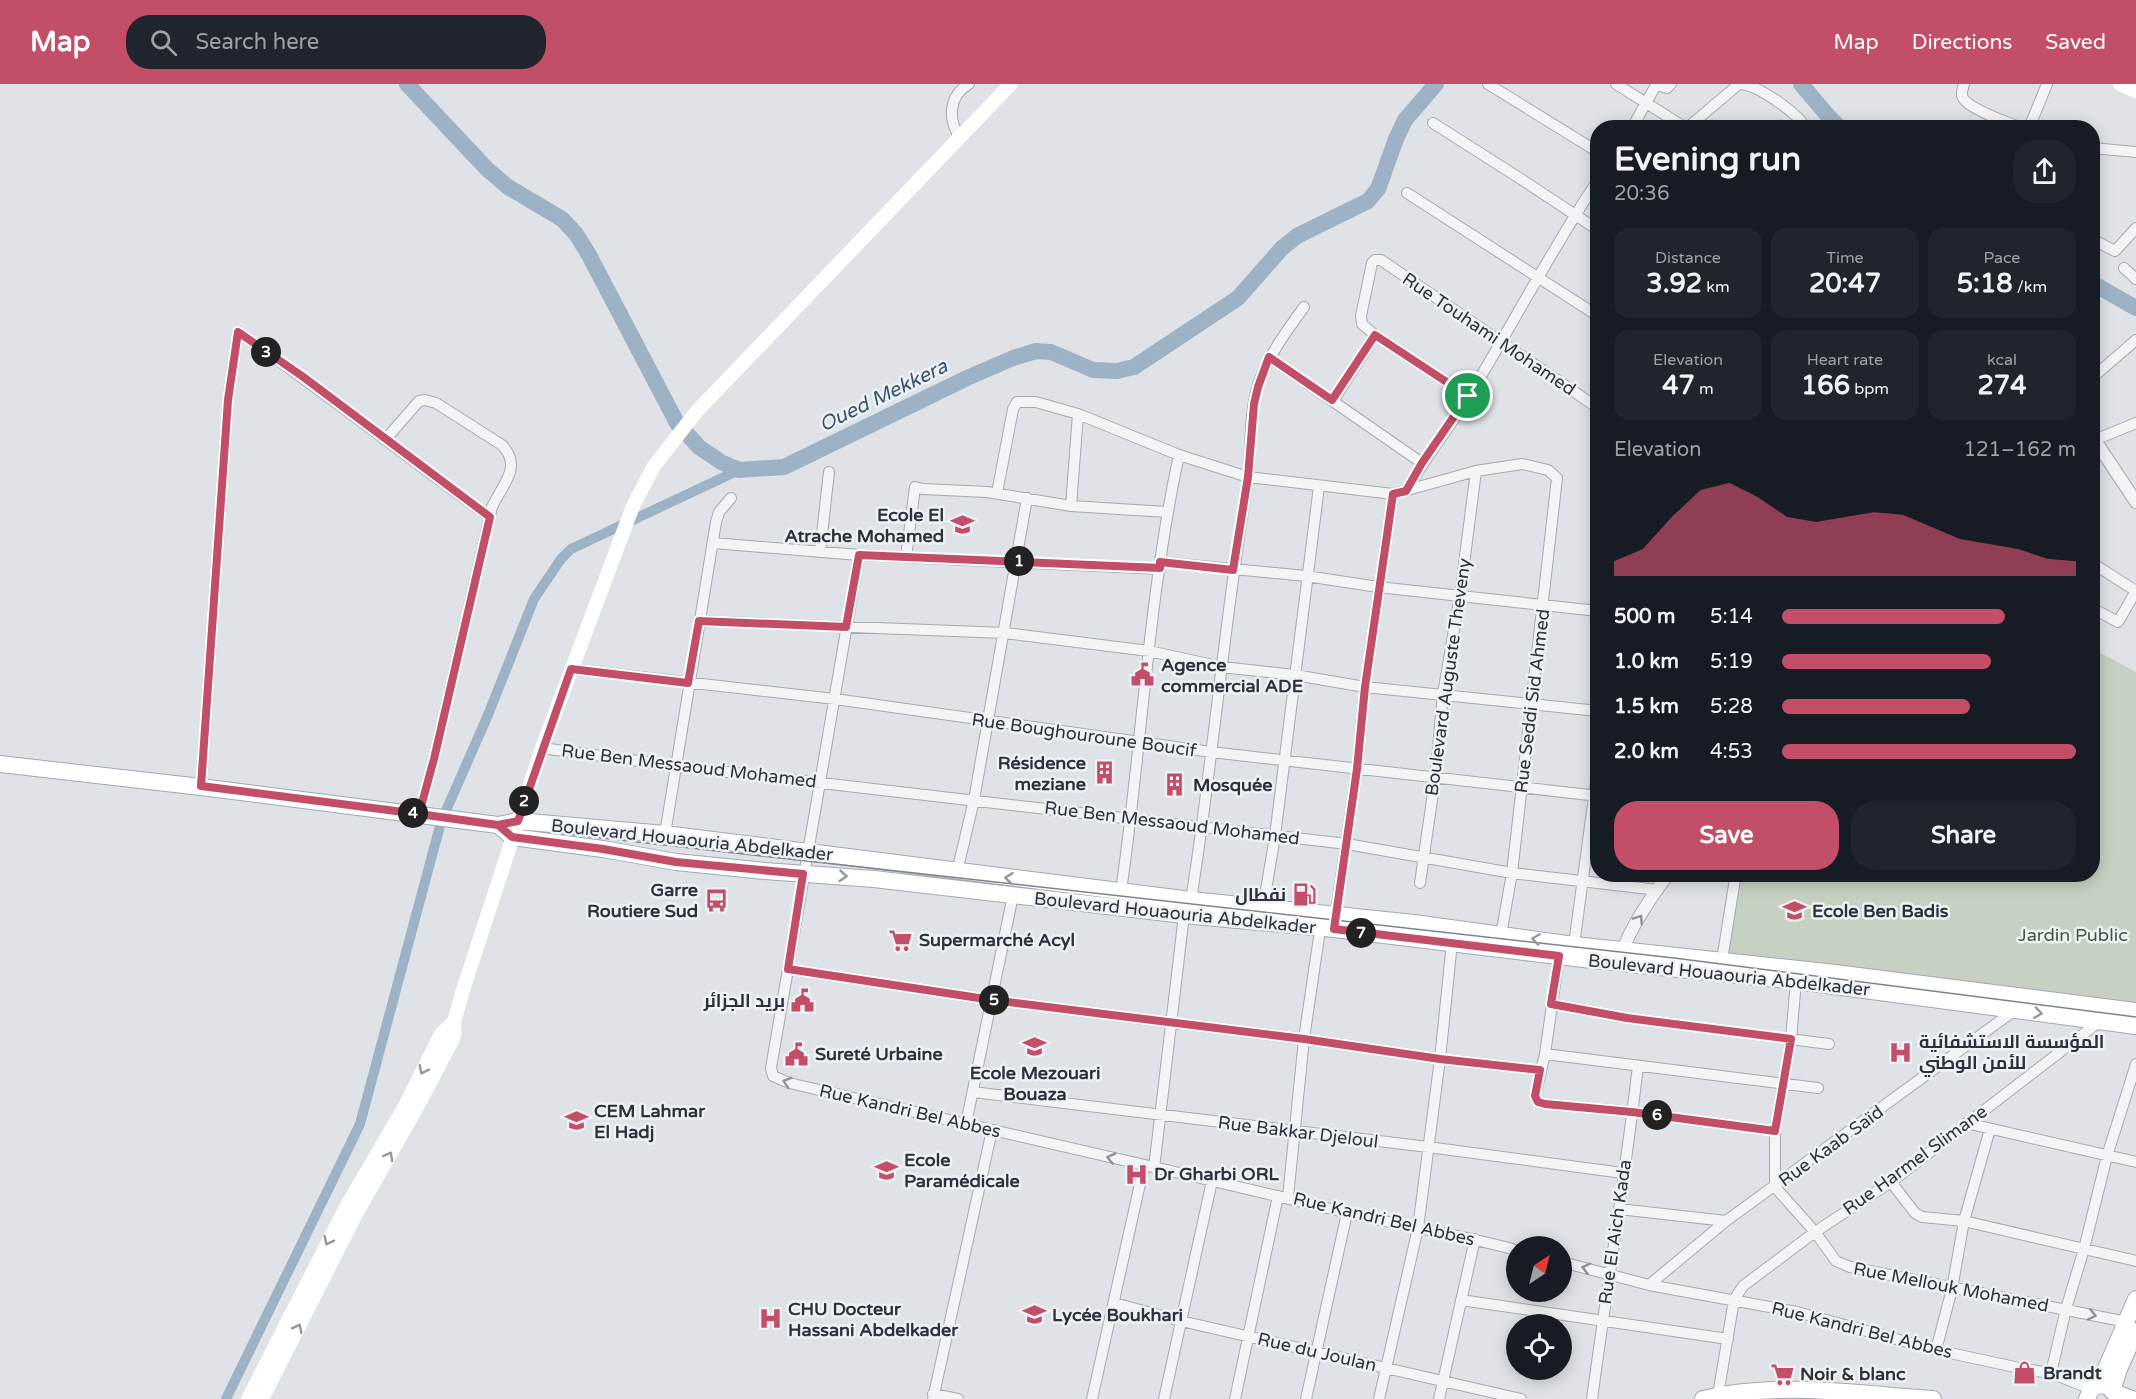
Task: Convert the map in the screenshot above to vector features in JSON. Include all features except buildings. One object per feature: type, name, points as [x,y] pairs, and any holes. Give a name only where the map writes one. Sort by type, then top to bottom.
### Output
[{"type":"main road","points":[[262,1399],[276,1357],[346,1206],[405,1106],[441,1034],[454,1022],[542,748],[633,506],[654,466],[697,411],[1011,84]]},
{"type":"main road","points":[[2120,84],[2136,90]]},
{"type":"main road","points":[[0,764],[426,814]]},
{"type":"main road","name":"Boulevard Houaouria Abdelkader","points":[[426,814],[498,825],[603,849],[676,862],[874,879],[1013,896],[1188,907],[1328,921],[1414,923],[1574,945],[1622,956],[1796,981],[2136,1026]]},
{"type":"main road","name":"Boulevard Houaouria Abdelkader","points":[[515,829],[665,834],[1121,891],[1188,907],[1263,908],[1452,943],[1559,956],[1722,960],[2136,1011]]},
{"type":"main road","points":[[2133,1399],[2103,1392],[2133,1325],[2136,1299]]},
{"type":"main road","points":[[248,1399],[276,1357]]},
{"type":"main road","points":[[1711,1397],[1740,1391],[1933,1399]]},
{"type":"street","points":[[960,138],[954,129],[952,104],[957,95],[969,84]]},
{"type":"street","points":[[1488,84],[1590,147]]},
{"type":"street","points":[[1637,120],[1656,85],[1667,88],[1671,84]]},
{"type":"street","points":[[1696,120],[1739,84],[1745,84],[1759,90],[1800,120]]},
{"type":"street","points":[[2032,120],[2047,84]]},
{"type":"street","points":[[1624,86],[1647,104],[1674,120]]},
{"type":"street","points":[[1963,89],[1964,100],[2003,120]]},
{"type":"street","points":[[1433,123],[1590,225]]},
{"type":"street","points":[[2100,149],[2136,153]]},
{"type":"street","points":[[1406,491],[1422,463],[1468,396],[1590,192]]},
{"type":"street","points":[[1407,193],[1590,311]]},
{"type":"street","points":[[2100,243],[2115,251],[2136,228]]},
{"type":"street","name":"Rue Touhami Mohamed","points":[[1375,335],[1362,324],[1361,320],[1372,263],[1375,260],[1381,260],[1590,403]]},
{"type":"street","points":[[2124,268],[2136,279]]},
{"type":"street","points":[[1092,1399],[1149,1167],[1159,1116],[1170,1023],[1203,826],[1233,570],[1248,477],[1254,404],[1269,357],[1304,307]]},
{"type":"street","points":[[201,786],[228,400],[238,332],[302,376],[490,517]]},
{"type":"street","points":[[1332,400],[1375,335],[1468,396]]},
{"type":"street","points":[[2100,371],[2136,340]]},
{"type":"street","points":[[1269,357],[1422,463]]},
{"type":"street","points":[[385,440],[419,401],[425,400],[436,403],[502,446],[510,453],[512,461],[512,467],[497,495],[490,517],[434,759],[426,814]]},
{"type":"street","points":[[997,493],[1013,409],[1017,402],[1036,402],[1078,414],[1179,455],[1248,477],[1393,494],[1476,471]]},
{"type":"street","points":[[1071,506],[1078,414]]},
{"type":"street","points":[[2100,436],[2136,423]]},
{"type":"street","points":[[2100,449],[2136,502]]},
{"type":"street","points":[[1121,891],[1167,512],[1179,455]]},
{"type":"street","name":"Rue Seddi Sid Ahmed","points":[[1476,471],[1522,464],[1548,470],[1557,478],[1512,873],[1501,935]]},
{"type":"street","name":"Boulevard Auguste Theveny","points":[[1420,883],[1435,778],[1443,694],[1460,595],[1476,471]]},
{"type":"street","points":[[820,552],[829,472]]},
{"type":"street","points":[[1263,908],[1285,762],[1306,576],[1319,486]]},
{"type":"street","points":[[906,557],[915,487],[997,493],[1071,506],[1167,512]]},
{"type":"street","points":[[1235,1399],[1283,1196],[1304,1039],[1328,921],[1347,844],[1378,587],[1393,494]]},
{"type":"street","points":[[665,834],[688,683],[719,512],[731,498]]},
{"type":"street","points":[[957,872],[974,800],[1027,498]]},
{"type":"street","points":[[713,543],[859,555],[1160,565],[1233,570],[1306,576],[1378,587],[1590,610]]},
{"type":"street","name":"Rue Kandri Bel Abbes","points":[[859,555],[776,1035],[771,1068],[773,1076],[779,1081],[1283,1196],[1347,1213],[1506,1247]]},
{"type":"street","points":[[2100,568],[2136,591],[2118,622],[2100,612]]},
{"type":"street","points":[[699,621],[1005,633],[1149,651],[1222,667],[1295,675],[1365,687],[1590,710]]},
{"type":"street","name":"Rue Boughouroune Boucif","points":[[571,669],[835,699],[1285,762],[1590,795]]},
{"type":"street","name":"Rue Ben Messaoud Mohamed","points":[[542,748],[675,766],[1347,844],[1512,873],[1590,881]]},
{"type":"street","points":[[1574,945],[1590,838]]},
{"type":"street","points":[[1622,956],[1635,925],[1662,882]]},
{"type":"street","points":[[1722,960],[1735,882]]},
{"type":"street","points":[[966,1124],[1013,896]]},
{"type":"street","points":[[1379,1399],[1418,1228],[1440,1059],[1452,943]]},
{"type":"street","points":[[1559,956],[1545,1054],[1535,1096],[1538,1102],[1775,1131]]},
{"type":"street","points":[[788,969],[992,1000],[1540,1070]]},
{"type":"street","points":[[1775,1187],[1775,1131],[1791,1039],[1796,981]]},
{"type":"street","points":[[1551,1004],[1627,1018],[1829,1044]]},
{"type":"street","name":"Rue Kaab Saïd","points":[[1649,1285],[1725,1221],[1775,1187],[2014,1010]]},
{"type":"street","name":"Rue Harmel Slimane","points":[[1734,1300],[1749,1280],[1815,1232],[1891,1182],[2099,1022]]},
{"type":"street","points":[[1545,1054],[1818,1088]]},
{"type":"street","points":[[2051,1373],[2107,1156],[2136,1064]]},
{"type":"street","name":"Rue El Aich Kada","points":[[1592,1399],[1638,1066]]},
{"type":"street","name":"Rue Bakkar Djeloul","points":[[973,1092],[1159,1116],[1293,1130],[1623,1173]]},
{"type":"street","points":[[1966,1123],[2136,1162]]},
{"type":"street","points":[[1936,1350],[1952,1289],[1964,1221],[1990,1129]]},
{"type":"street","points":[[958,1399],[933,1396],[992,1130]]},
{"type":"street","points":[[1164,1399],[1212,1181]]},
{"type":"street","points":[[1891,1182],[1918,1215],[1964,1221],[2136,1261]]},
{"type":"street","name":"Rue Mellouk Mohamed","points":[[1775,1187],[1815,1232],[1836,1261],[1842,1265],[1952,1289],[2066,1309],[2133,1325]]},
{"type":"street","points":[[1619,1209],[1725,1221]]},
{"type":"street","points":[[1306,1399],[1347,1213]]},
{"type":"street","points":[[1439,1399],[1475,1239]]},
{"type":"street","name":"Rue Kandri Bel Abbes","points":[[1572,1264],[1649,1285],[1797,1312],[1936,1350],[2051,1373],[2103,1392]]},
{"type":"street","points":[[1461,1300],[1728,1339]]},
{"type":"street","points":[[1711,1397],[1728,1339],[1734,1300]]},
{"type":"street","name":"Rue du Joulan","points":[[1114,1303],[1180,1321],[1518,1399]]},
{"type":"green space","name":"Jardin Public","points":[[2100,653],[2136,672],[2136,1005],[1726,956],[1738,882],[2100,882]]},
{"type":"waterway","name":"Oued Mekkera","points":[[407,84],[487,169],[508,187],[562,219],[576,234],[677,423],[699,447],[721,462],[739,470],[784,467],[967,378],[1013,358],[1036,351],[1051,352],[1093,370],[1117,371],[1134,367],[1238,298],[1282,248],[1297,236],[1368,201],[1378,189],[1405,120],[1436,84]]},
{"type":"waterway","name":"Oued Mekkera","points":[[1801,84],[1832,120]]},
{"type":"waterway","name":"Oued Mekkera","points":[[2100,288],[2136,308]]},
{"type":"waterway","points":[[226,1399],[360,1124],[441,822],[488,715],[534,599],[561,559],[571,549],[739,470]]},
{"type":"tram line","points":[[557,833],[1674,958],[2136,1017]]},
{"type":"place","name":"Ecole El Atrache Mohamed","points":[[962,525]]},
{"type":"place","name":"Agence commercial ADE","points":[[1143,675]]},
{"type":"place","name":"Résidence meziane","points":[[1104,773]]},
{"type":"place","name":"Mosquée","points":[[1175,785]]},
{"type":"place","name":"نفطال","points":[[1304,895]]},
{"type":"place","name":"Garre Routiere Sud","points":[[716,900]]},
{"type":"place","name":"Ecole Ben Badis","points":[[1794,911]]},
{"type":"place","name":"Supermarché Acyl","points":[[901,940]]},
{"type":"place","name":"بريد الجزائر","points":[[803,1001]]},
{"type":"place","name":"Ecole Mezouari Bouaza","points":[[1035,1047]]},
{"type":"place","name":"المؤسسة الاستشفائية للأمن الوطني","points":[[1901,1052]]},
{"type":"place","name":"Sureté Urbaine","points":[[797,1054]]},
{"type":"place","name":"CEM Lahmar El Hadj","points":[[576,1121]]},
{"type":"place","name":"Ecole Paramédicale","points":[[886,1170]]},
{"type":"place","name":"Dr Gharbi ORL","points":[[1136,1174]]},
{"type":"place","name":"Lycée Boukhari","points":[[1034,1315]]},
{"type":"place","name":"CHU Docteur Hassani Abdelkader","points":[[770,1319]]},
{"type":"place","name":"Brandt","points":[[2025,1373]]},
{"type":"place","name":"Noir & blanc","points":[[1782,1374]]},
{"type":"route","points":[[1468,396],[1375,335],[1332,400],[1269,357],[1254,404],[1248,477],[1233,570],[1160,562],[1160,568],[859,555],[846,627],[699,621],[688,683],[571,669],[518,821],[498,825],[419,814],[434,759],[490,517],[408,458],[302,376],[238,332],[228,400],[201,786],[432,815],[462,819],[498,825],[512,837],[603,849],[676,862],[803,874],[788,969],[992,1000],[1540,1070],[1535,1096],[1538,1102],[1545,1104],[1632,1112],[1775,1131],[1791,1039],[1627,1018],[1551,1004],[1559,956],[1334,929],[1357,769],[1378,587],[1393,494],[1406,491],[1422,463],[1468,396]]}]
